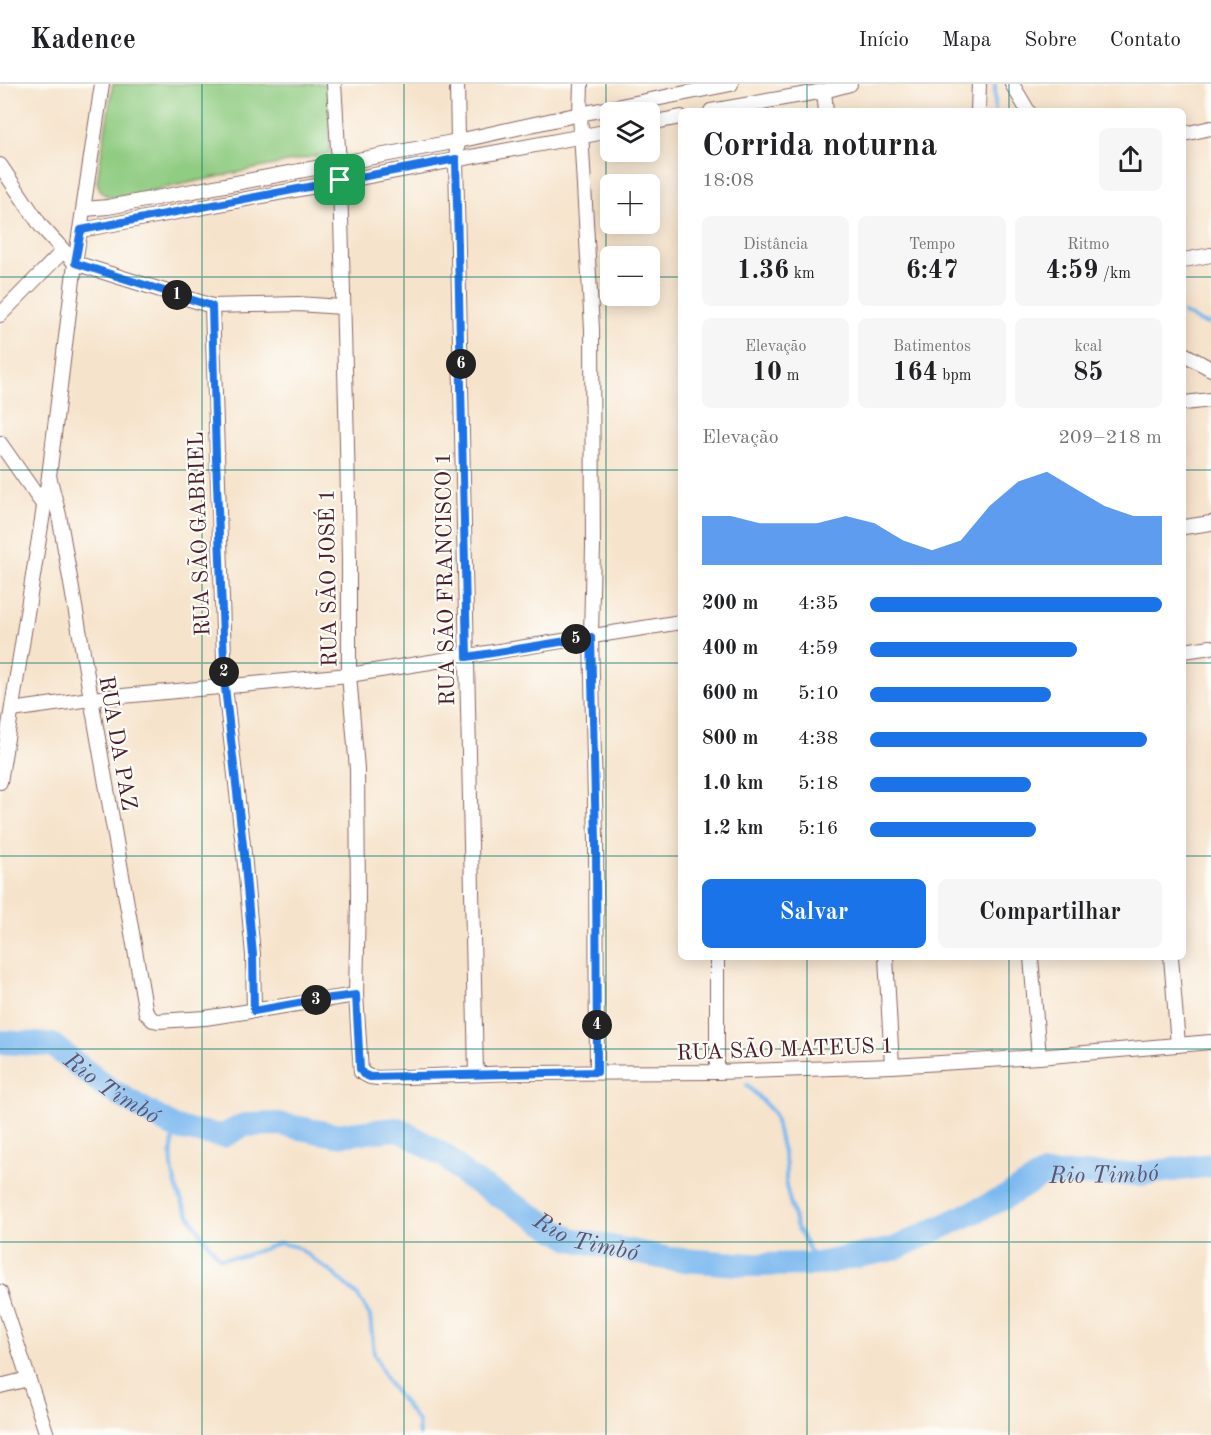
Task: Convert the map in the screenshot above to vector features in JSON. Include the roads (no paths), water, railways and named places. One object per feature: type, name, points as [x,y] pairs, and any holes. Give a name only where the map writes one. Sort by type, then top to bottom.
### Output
[{"type":"street","points":[[0,782],[7,717],[44,506],[75,263],[85,209],[102,84]]},
{"type":"street","name":"RUA SÃO JOSÉ 1","points":[[334,84],[340,180],[350,559],[349,675],[357,769],[356,995],[361,1072]]},
{"type":"street","name":"RUA SÃO FRANCISCO 1","points":[[457,84],[456,159],[476,1074]]},
{"type":"street","points":[[581,84],[580,114],[592,329],[591,637],[596,840],[597,1072]]},
{"type":"street","points":[[85,209],[108,207],[458,141],[709,86],[731,84]]},
{"type":"street","points":[[728,108],[824,91],[850,84]]},
{"type":"street","points":[[978,108],[979,84]]},
{"type":"street","points":[[1012,84],[1026,108]]},
{"type":"street","points":[[824,91],[826,108]]},
{"type":"street","points":[[660,121],[678,118]]},
{"type":"street","points":[[1186,134],[1211,128]]},
{"type":"street","points":[[81,230],[600,133]]},
{"type":"street","points":[[0,165],[41,226],[75,263],[212,306],[298,304],[342,307]]},
{"type":"street","points":[[0,315],[63,251]]},
{"type":"street","points":[[1186,260],[1211,255]]},
{"type":"street","name":"RUA SÃO GABRIEL","points":[[212,306],[225,687],[244,854],[253,955],[254,1011]]},
{"type":"street","points":[[1186,355],[1211,369]]},
{"type":"street","points":[[1186,403],[1211,400]]},
{"type":"street","points":[[0,443],[44,506]]},
{"type":"street","name":"RUA DA PAZ","points":[[48,476],[59,515],[146,1013],[153,1020],[165,1022],[254,1011]]},
{"type":"street","points":[[1186,527],[1211,523]]},
{"type":"street","points":[[7,717],[90,699],[349,675],[678,622]]},
{"type":"street","points":[[1186,651],[1211,647]]},
{"type":"street","points":[[717,960],[717,1072]]},
{"type":"street","points":[[886,960],[892,1066]]},
{"type":"street","points":[[1031,960],[1039,1057]]},
{"type":"street","points":[[1171,960],[1178,1045]]},
{"type":"street","points":[[254,1011],[356,995]]},
{"type":"street","name":"RUA SÃO MATEUS 1","points":[[361,1072],[378,1078],[476,1074],[717,1072],[892,1066],[1039,1057],[1211,1042]]},
{"type":"street","points":[[0,1292],[46,1435]]},
{"type":"street","points":[[0,1386],[28,1379]]},
{"type":"waterway","points":[[995,84],[995,108]]},
{"type":"waterway","points":[[1186,314],[1200,322],[1211,324]]},
{"type":"waterway","name":"Rio Timbó","points":[[0,1042],[52,1045],[109,1089],[176,1128],[223,1136],[244,1125],[279,1124],[335,1135],[398,1129],[447,1157],[466,1176],[571,1239],[670,1259],[751,1265],[817,1264],[894,1249],[1004,1198],[1043,1175],[1140,1174],[1211,1165]]},
{"type":"waterway","points":[[747,1085],[774,1113],[786,1165],[786,1186],[796,1225],[817,1264]]},
{"type":"waterway","points":[[176,1128],[172,1146],[172,1164],[180,1198],[188,1214],[220,1258],[240,1257],[280,1243],[297,1247],[335,1275],[358,1296],[370,1316],[374,1353],[387,1381],[418,1422],[419,1435]]}]
